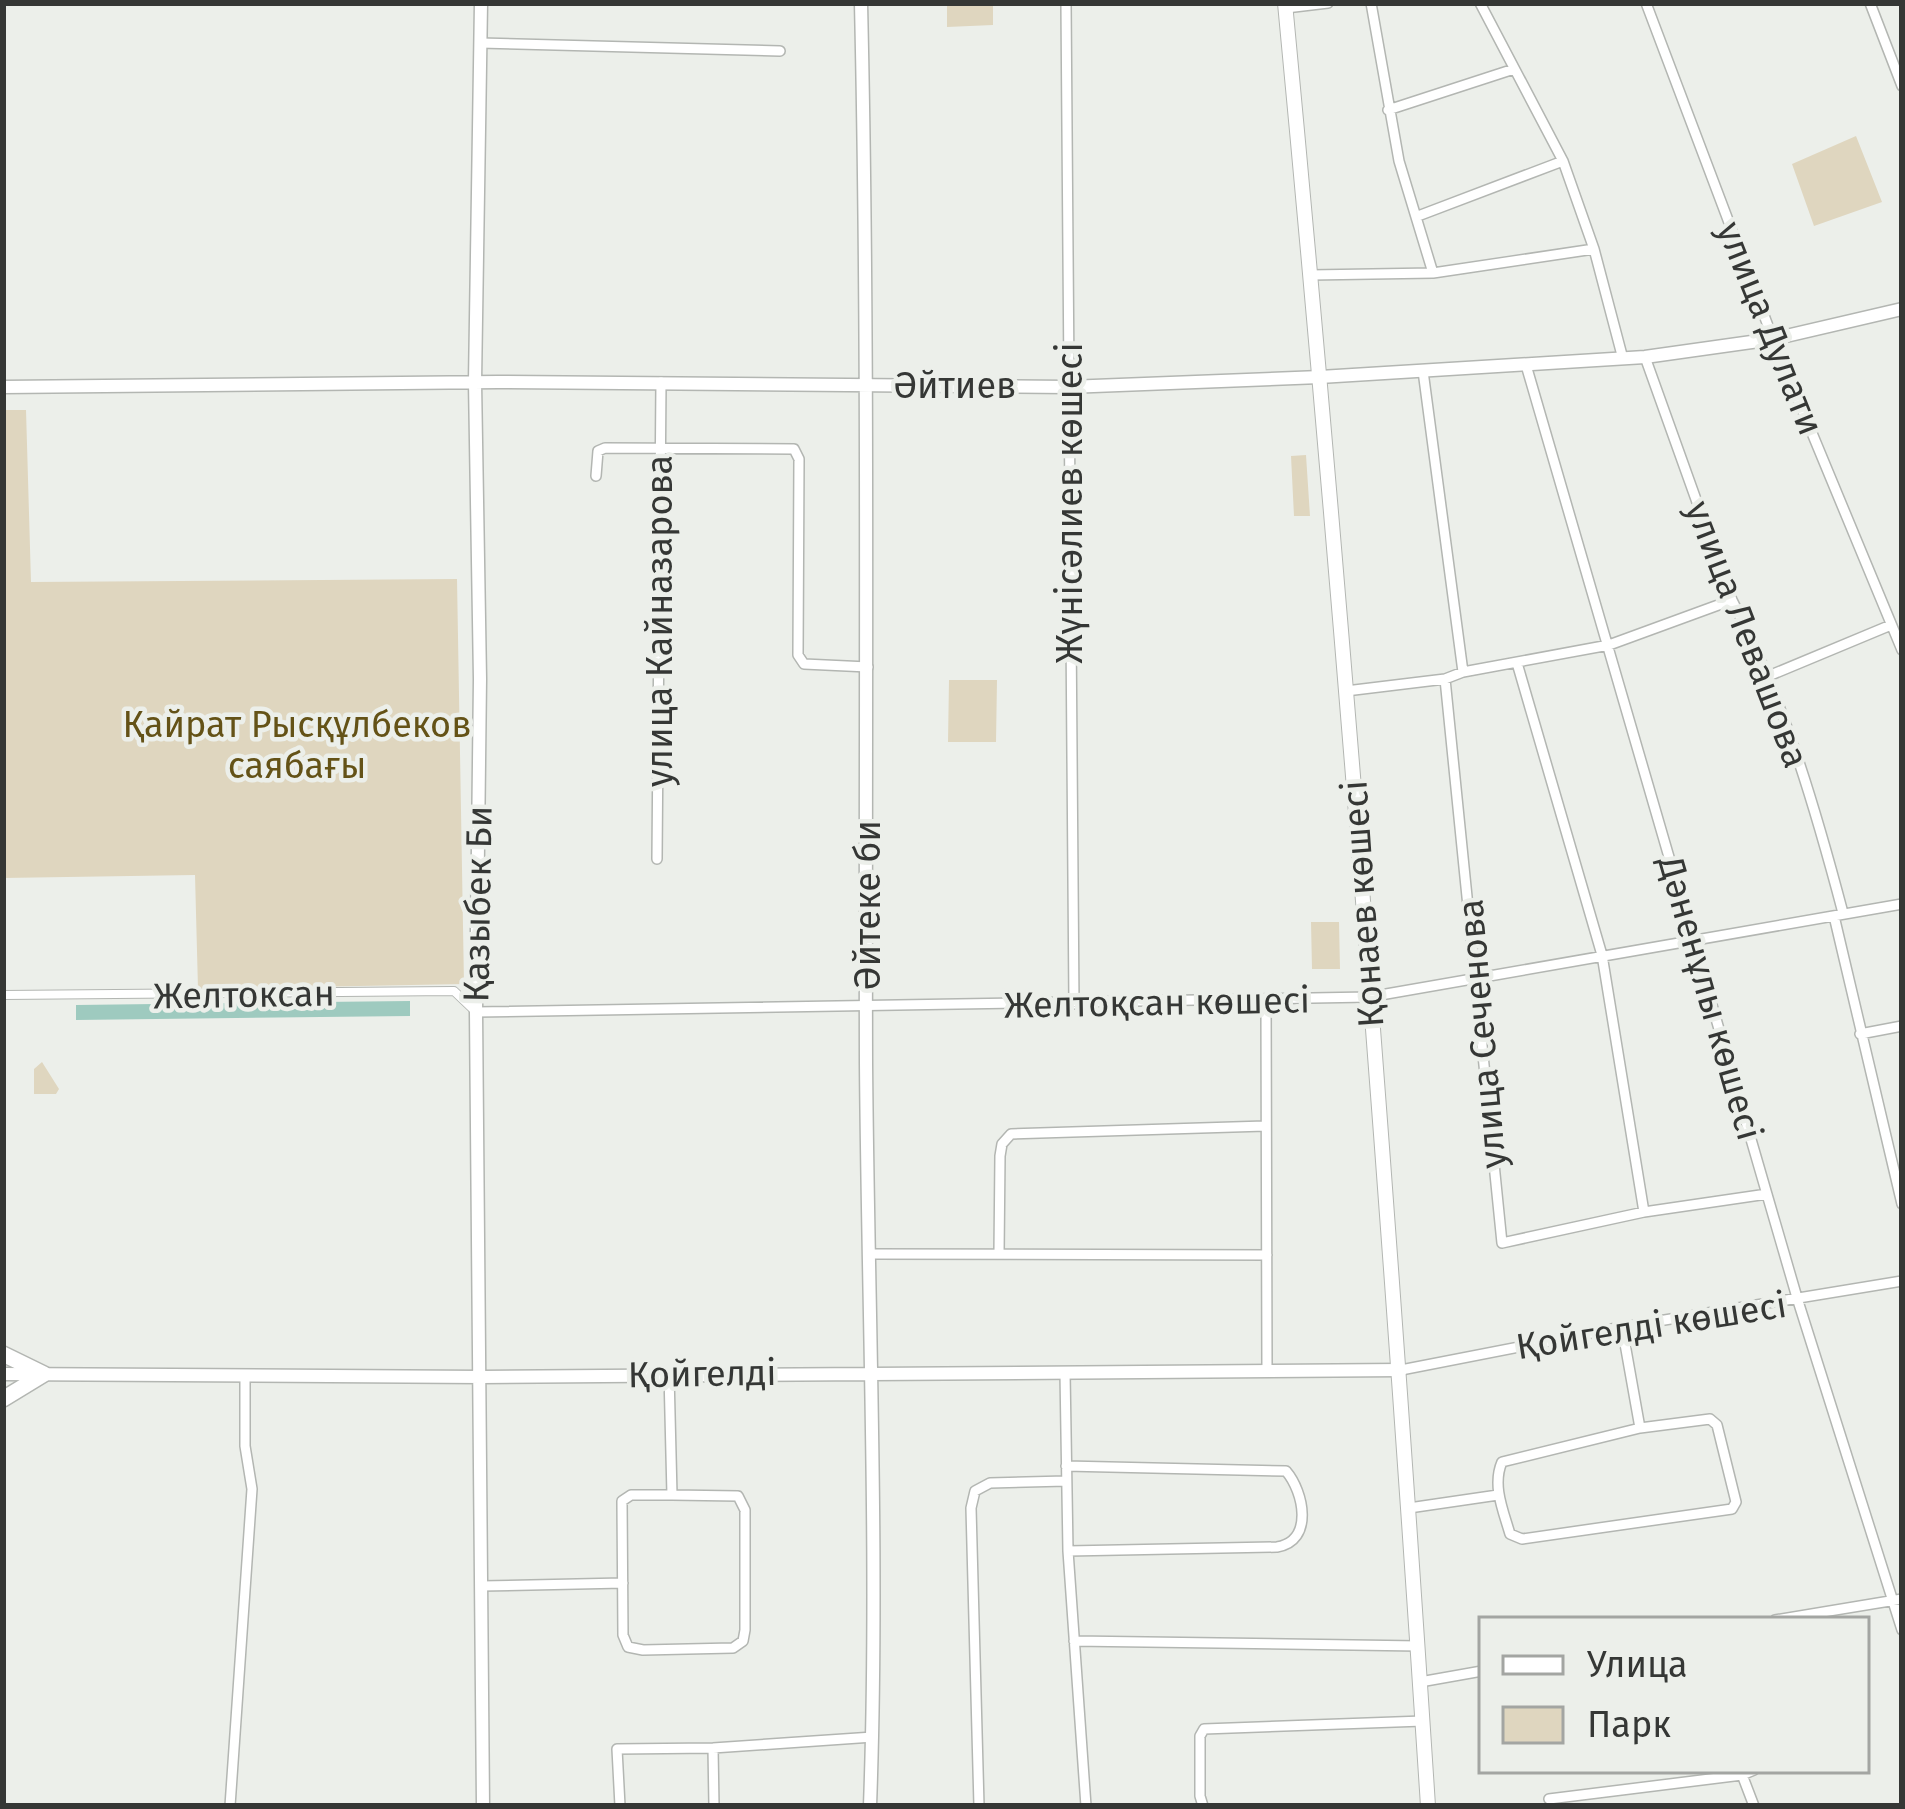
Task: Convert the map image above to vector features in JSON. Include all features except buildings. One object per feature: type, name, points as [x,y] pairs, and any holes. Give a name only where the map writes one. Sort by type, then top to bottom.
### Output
[{"type":"main road","name":"Қонаев көшесі","points":[[1286,5],[1401,1370],[1428,1806]]},
{"type":"main road","points":[[3,1354],[44,1374]]},
{"type":"main road","points":[[3,1399],[44,1374]]},
{"type":"street","name":"Қазыбек Би","points":[[481,3],[475,382],[483,1806]]},
{"type":"street","name":"Әйтеке би","points":[[861,3],[871,1254],[870,1806]]},
{"type":"street","name":"Жүнісәлиев көшесі","points":[[1066,3],[1074,1004]]},
{"type":"street","points":[[1286,5],[1328,3]]},
{"type":"street","points":[[1371,3],[1399,161],[1433,274]]},
{"type":"street","points":[[1480,3],[1563,161],[1594,249],[1623,359]]},
{"type":"street","name":"улица Дулати","points":[[1646,3],[1773,339],[1902,650]]},
{"type":"street","points":[[1870,3],[1902,86]]},
{"type":"street","points":[[480,43],[780,51]]},
{"type":"street","points":[[1388,110],[1514,69]]},
{"type":"street","points":[[1418,216],[1563,161]]},
{"type":"street","points":[[1311,275],[1433,274],[1594,249]]},
{"type":"street","name":"Әйтиев","points":[[3,387],[661,382],[1068,387],[1320,377],[1645,357],[1773,339],[1902,309]]},
{"type":"street","name":"улица Левашова","points":[[1645,357],[1732,600],[1816,812],[1860,1034],[1896,1156],[1902,1204]]},
{"type":"street","name":"Дәненұлы көшесі","points":[[1526,365],[1798,1301],[1898,1600],[1902,1630]]},
{"type":"street","points":[[1424,371],[1463,672]]},
{"type":"street","name":"улица Кайназарова","points":[[656,859],[661,382]]},
{"type":"street","points":[[596,476],[598,451],[605,448],[794,449],[799,459],[798,655],[804,664],[868,667]]},
{"type":"street","points":[[1346,692],[1444,679],[1609,645],[1732,600]]},
{"type":"street","points":[[1766,677],[1891,625]]},
{"type":"street","points":[[1517,663],[1602,955],[1644,1212]]},
{"type":"street","name":"улица Сеченова","points":[[1444,679],[1502,1243],[1644,1212],[1767,1194]]},
{"type":"street","name":"Желтоқсан көшесі","points":[[476,1012],[1370,997],[1902,904]]},
{"type":"street","name":"Желтоксан","points":[[3,995],[454,991],[476,1012]]},
{"type":"street","points":[[1266,1001],[1267,1371]]},
{"type":"street","points":[[1860,1034],[1902,1026]]},
{"type":"street","points":[[999,1252],[1000,1156],[1011,1134],[1265,1126]]},
{"type":"street","points":[[871,1254],[1268,1255]]},
{"type":"street","name":"Қойгелді көшесі","points":[[1401,1370],[1622,1327],[1902,1281]]},
{"type":"street","points":[[1622,1327],[1640,1428]]},
{"type":"street","name":"Қойгелді","points":[[3,1374],[482,1377],[1401,1370]]},
{"type":"street","points":[[1065,1373],[1068,1551],[1086,1806]]},
{"type":"street","points":[[669,1374],[672,1496]]},
{"type":"street","points":[[230,1806],[252,1489],[245,1446],[244,1376]]},
{"type":"street","points":[[1713,1420],[1735,1508],[1522,1539],[1510,1534],[1498,1495],[1502,1462],[1640,1428],[1713,1420]]},
{"type":"street","points":[[1066,1466],[1286,1471],[1298,1484],[1303,1509],[1299,1535],[1289,1545],[1068,1551]]},
{"type":"street","points":[[979,1806],[970,1508],[975,1492],[990,1483],[1066,1480]]},
{"type":"street","points":[[631,1495],[672,1496],[738,1496],[745,1510],[742,1641],[733,1648],[643,1650],[628,1647],[623,1636],[622,1501],[631,1495]]},
{"type":"street","points":[[1409,1508],[1498,1495]]},
{"type":"street","points":[[481,1586],[622,1583]]},
{"type":"street","points":[[1793,1617],[1898,1600]]},
{"type":"street","points":[[1075,1641],[1419,1646]]},
{"type":"street","points":[[1420,1682],[1479,1672]]},
{"type":"street","points":[[1203,1806],[1200,1736],[1204,1729],[1423,1721]]},
{"type":"street","points":[[620,1806],[617,1749],[873,1738]]},
{"type":"street","points":[[712,1748],[714,1806]]},
{"type":"street","points":[[1549,1798],[1742,1773],[1754,1806]]},
{"type":"street","points":[[1624,1791],[1624,1806]]},
{"type":"green space","points":[[947,3],[993,3],[993,25],[947,27]]},
{"type":"green space","points":[[1856,136],[1882,202],[1814,226],[1792,164]]},
{"type":"green space","name":"Қайрат Рысқұлбеков саябағы","points":[[3,410],[26,410],[31,582],[457,579],[464,984],[198,989],[195,875],[3,878]]},
{"type":"green space","points":[[1306,455],[1310,516],[1294,516],[1291,456]]},
{"type":"green space","points":[[949,680],[997,680],[996,742],[948,742]]},
{"type":"green space","points":[[1311,922],[1339,922],[1340,969],[1312,969]]},
{"type":"green space","points":[[42,1062],[59,1089],[56,1094],[34,1094],[34,1069]]},
{"type":"water","points":[[410,1001],[410,1016],[76,1020],[76,1005]]}]
